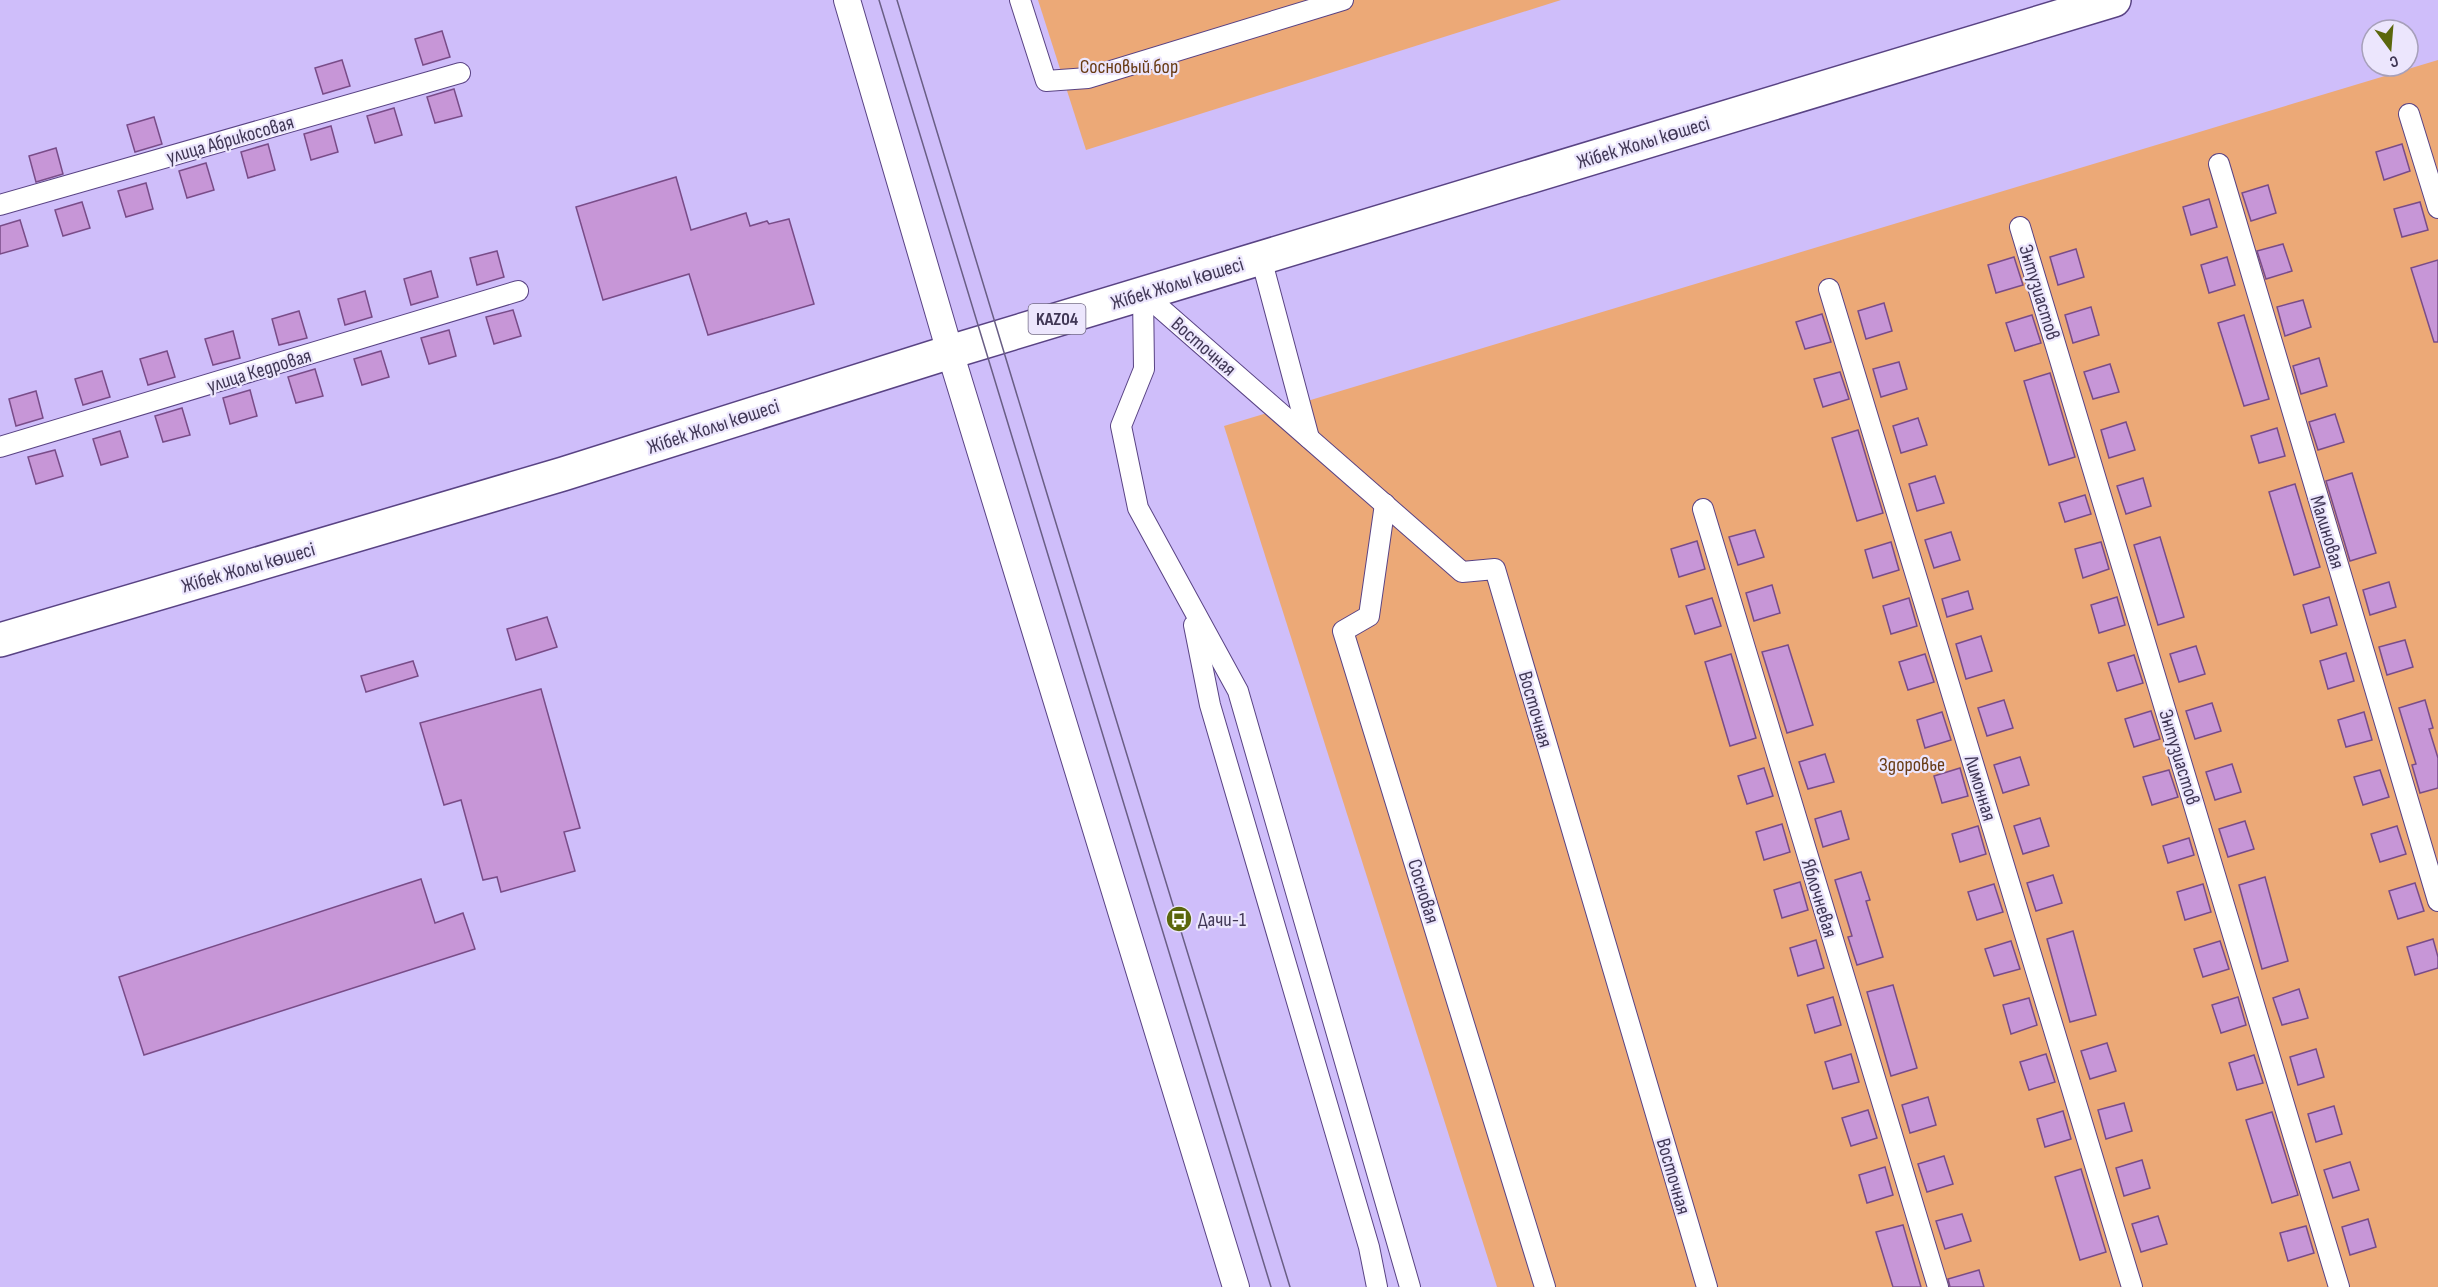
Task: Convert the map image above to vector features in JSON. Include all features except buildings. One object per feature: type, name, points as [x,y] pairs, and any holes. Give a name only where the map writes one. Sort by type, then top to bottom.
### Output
[{"type":"highway","name":"Жібек Жолы көшесі","points":[[0,640],[563,474],[1143,293],[2114,0]]},
{"type":"street","points":[[847,0],[950,352],[1236,1287]]},
{"type":"street","points":[[1020,0],[1046,81],[1088,78],[1343,0]]},
{"type":"street","name":"улица Абрикосовая","points":[[0,205],[460,73]]},
{"type":"street","points":[[2409,114],[2438,208]]},
{"type":"street","name":"Малиновая","points":[[2219,164],[2438,901]]},
{"type":"street","name":"Энтузиастов","points":[[2020,227],[2339,1287]]},
{"type":"street","points":[[1261,258],[1310,438]]},
{"type":"street","name":"Лимонная","points":[[1829,289],[2132,1287]]},
{"type":"street","name":"улица Кедровая","points":[[0,447],[518,291]]},
{"type":"street","points":[[1143,293],[1144,369],[1121,426],[1138,508],[1238,691],[1410,1287]]},
{"type":"street","name":"Восточная","points":[[1143,293],[1462,572],[1495,569],[1707,1287]]},
{"type":"street","name":"Сосновая","points":[[1384,504],[1369,616],[1343,632],[1545,1287]]},
{"type":"street","name":"Яблочневая","points":[[1703,510],[1938,1287]]},
{"type":"street","points":[[1191,606],[1210,705],[1370,1247],[1377,1287]]},
{"type":"green space","name":"Сосновый бор","points":[[1038,0],[1561,0],[1086,150]]},
{"type":"green space","name":"Здоровье","points":[[2438,60],[2438,1287],[1497,1287],[1224,426],[2378,78],[2420,78],[2420,65]]},
{"type":"tram line","points":[[879,0],[1271,1287]]},
{"type":"tram line","points":[[897,0],[1290,1287]]},
{"type":"place","name":"Дачи-1","points":[[1179,919]]}]
